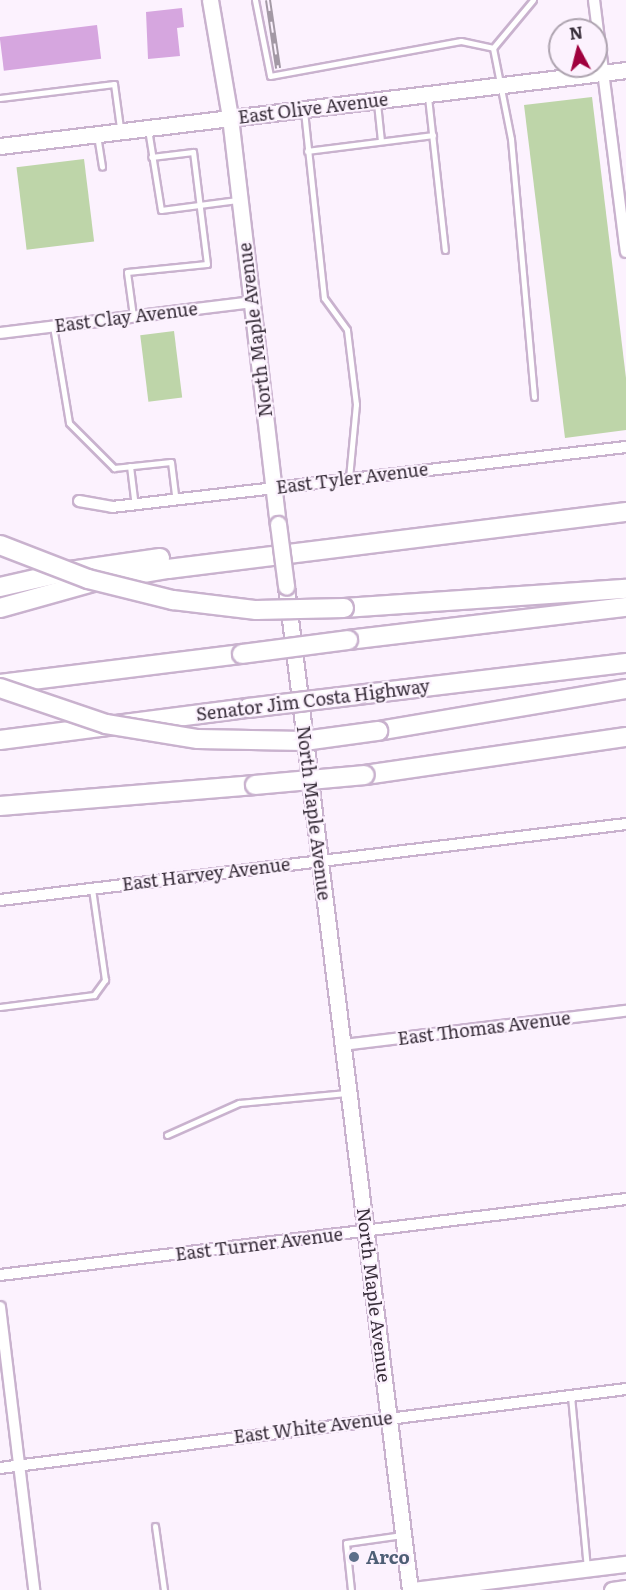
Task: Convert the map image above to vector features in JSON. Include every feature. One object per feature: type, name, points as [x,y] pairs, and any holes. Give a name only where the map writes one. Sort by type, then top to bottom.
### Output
[{"type":"highway","points":[[0,608],[140,573],[626,512]]},
{"type":"highway","points":[[0,545],[88,579],[173,600],[256,610],[344,608],[626,589]]},
{"type":"highway","points":[[0,587],[127,562],[327,548]]},
{"type":"highway","points":[[0,686],[348,640],[626,607]]},
{"type":"highway","name":"Senator Jim Costa Highway","points":[[0,740],[626,663]]},
{"type":"highway","points":[[0,686],[106,724],[198,739],[303,741],[378,731],[626,688]]},
{"type":"highway","points":[[0,806],[365,775],[626,737]]},
{"type":"highway","points":[[0,794],[255,784]]},
{"type":"street","name":"North Maple Avenue","points":[[210,0],[230,117],[273,487],[412,1590]]},
{"type":"street","points":[[594,0],[596,18]]},
{"type":"street","name":"East Olive Avenue","points":[[608,72],[626,70]]},
{"type":"street","name":"East Olive Avenue","points":[[0,146],[561,78]]},
{"type":"street","points":[[604,78],[626,252]]},
{"type":"street","name":"East Clay Avenue","points":[[0,333],[252,302]]},
{"type":"street","name":"East Tyler Avenue","points":[[79,501],[95,506],[176,500],[626,447]]},
{"type":"street","name":"East Harvey Avenue","points":[[0,900],[320,859],[626,824]]},
{"type":"street","name":"East Thomas Avenue","points":[[343,1046],[626,1011]]},
{"type":"street","name":"East Turner Avenue","points":[[0,1275],[626,1199]]},
{"type":"street","points":[[0,1307],[34,1590]]},
{"type":"street","name":"East White Avenue","points":[[0,1468],[389,1417],[626,1389]]},
{"type":"street","points":[[412,1590],[626,1564]]},
{"type":"street","points":[[612,1590],[626,1588]]},
{"type":"lane","points":[[255,0],[270,76],[461,41],[493,48]]},
{"type":"lane","points":[[493,48],[533,0]]},
{"type":"lane","points":[[493,48],[511,139],[534,397]]},
{"type":"lane","points":[[0,98],[114,84],[120,131]]},
{"type":"lane","points":[[427,94],[434,135],[445,250]]},
{"type":"lane","points":[[377,100],[381,140]]},
{"type":"lane","points":[[304,109],[324,298],[347,330],[356,404],[349,478]]},
{"type":"lane","points":[[148,128],[161,210],[239,199]]},
{"type":"lane","points":[[96,134],[102,167]]},
{"type":"lane","points":[[307,151],[434,135]]},
{"type":"lane","points":[[133,316],[127,272],[207,264],[194,152],[151,157]]},
{"type":"lane","points":[[53,326],[69,423],[114,468],[171,462],[176,500]]},
{"type":"lane","points":[[130,466],[135,504]]},
{"type":"lane","points":[[0,1007],[94,995],[105,980],[92,888]]},
{"type":"lane","points":[[167,1135],[239,1103],[349,1093]]},
{"type":"lane","points":[[571,1396],[587,1569]]},
{"type":"lane","points":[[155,1526],[164,1590]]},
{"type":"lane","points":[[351,1590],[346,1543],[404,1535]]},
{"type":"green space","points":[[592,97],[626,378],[626,430],[565,438],[524,105]]},
{"type":"green space","points":[[84,159],[94,241],[27,250],[17,167]]},
{"type":"green space","points":[[174,331],[182,398],[148,402],[140,335]]},
{"type":"building","points":[[182,8],[184,27],[177,28],[180,56],[148,59],[146,12]]},
{"type":"building","points":[[97,25],[101,59],[4,71],[0,37]]},
{"type":"railway","points":[[268,0],[278,68]]},
{"type":"place","name":"Arco","points":[[354,1557]]}]
